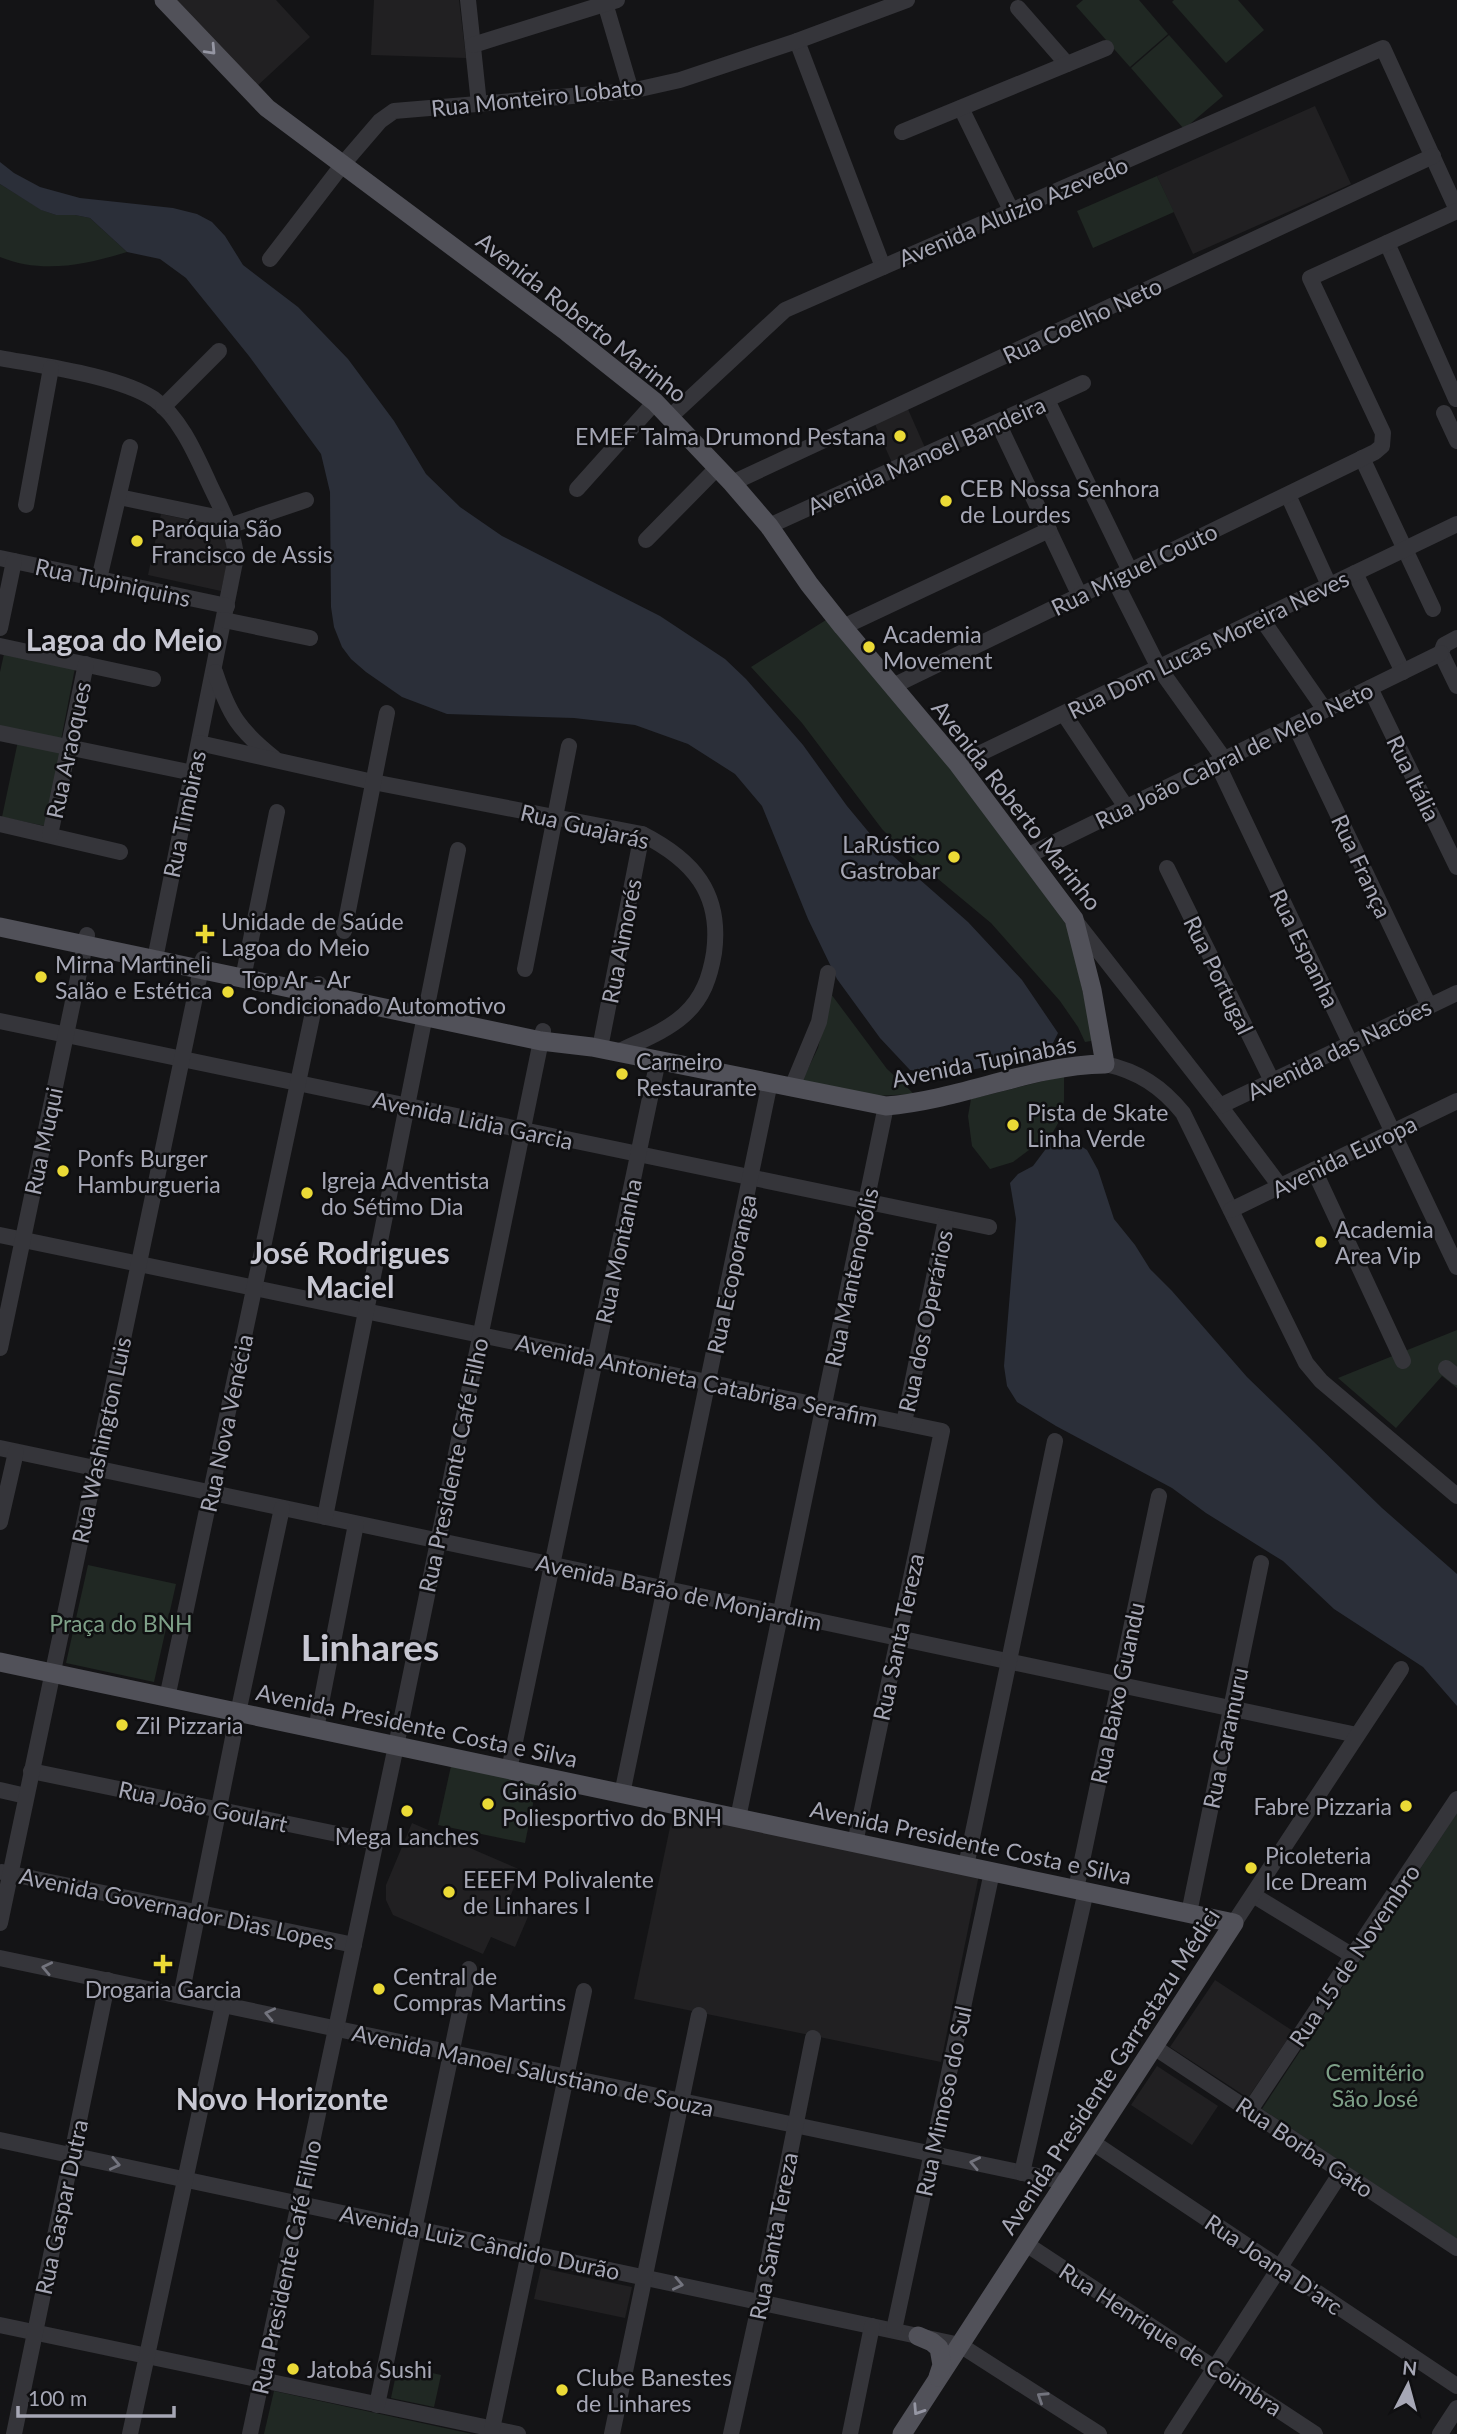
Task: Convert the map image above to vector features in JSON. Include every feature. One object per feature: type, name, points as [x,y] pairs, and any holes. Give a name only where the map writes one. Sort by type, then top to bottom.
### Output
[{"type":"main road","name":"Avenida Roberto Marinho","points":[[164,0],[267,108],[567,332],[671,416],[769,526],[809,584],[958,764],[1074,919]]},
{"type":"main road","name":"Avenida Tupinabás","points":[[0,916],[86,940]]},
{"type":"main road","points":[[1074,919],[1093,990],[1105,1064]]},
{"type":"main road","name":"Avenida Tupinabás","points":[[0,927],[156,954],[886,1106],[925,1101],[1068,1067],[1105,1064]]},
{"type":"main road","name":"Avenida Presidente Costa e Silva","points":[[0,1662],[1234,1923]]},
{"type":"main road","name":"Avenida Presidente Garrastazu Médici","points":[[902,2434],[1234,1923]]},
{"type":"main road","points":[[918,2336],[939,2348],[942,2365],[937,2381]]},
{"type":"street","points":[[468,0],[479,104]]},
{"type":"street","points":[[862,0],[876,11]]},
{"type":"street","name":"Rua Monteiro Lobato","points":[[270,259],[343,164],[380,121],[394,111],[631,91],[680,80],[797,41],[907,0]]},
{"type":"street","points":[[473,45],[611,2],[631,91]]},
{"type":"street","points":[[1018,8],[1067,64]]},
{"type":"street","points":[[797,41],[883,267]]},
{"type":"street","points":[[902,132],[1106,48]]},
{"type":"street","name":"Avenida Aluizio Azevedo","points":[[671,416],[785,310],[1383,48],[1433,156]]},
{"type":"street","points":[[961,108],[1012,212]]},
{"type":"street","points":[[1433,156],[1457,210],[1310,278],[1383,433],[1382,446],[1368,455],[1404,549],[1433,609]]},
{"type":"street","name":"Rua Coelho Neto","points":[[732,483],[1433,156]]},
{"type":"street","points":[[1387,243],[1456,399]]},
{"type":"street","points":[[163,407],[219,351]]},
{"type":"street","points":[[0,358],[115,382],[153,399],[180,428],[227,523],[236,557],[214,670]]},
{"type":"street","points":[[26,505],[51,368]]},
{"type":"street","name":"Avenida Manoel Bandeira","points":[[769,526],[1083,383]]},
{"type":"street","points":[[1047,400],[1130,571]]},
{"type":"street","points":[[576,489],[655,402]]},
{"type":"street","points":[[1444,413],[1457,441]]},
{"type":"street","points":[[998,423],[1080,596]]},
{"type":"street","points":[[99,579],[130,447]]},
{"type":"street","name":"Rua Miguel Couto","points":[[893,686],[1368,455]]},
{"type":"street","points":[[646,540],[718,468]]},
{"type":"street","points":[[1288,495],[1329,586]]},
{"type":"street","points":[[119,496],[227,523],[306,500]]},
{"type":"street","name":"Rua Dom Lucas Moreira Neves","points":[[958,764],[1457,524]]},
{"type":"street","points":[[843,627],[1049,530]]},
{"type":"street","points":[[0,628],[7,560]]},
{"type":"street","name":"Rua Tupiniquins","points":[[7,560],[99,579],[310,639]]},
{"type":"street","points":[[1355,573],[1403,672]]},
{"type":"street","name":"Rua Espanha","points":[[1114,579],[1158,668],[1220,761],[1457,1267]]},
{"type":"street","points":[[1261,618],[1325,710]]},
{"type":"street","name":"Rua João Cabral de Melo Neto","points":[[1027,856],[1441,653],[1444,645],[1457,638]]},
{"type":"street","points":[[0,646],[153,679]]},
{"type":"street","points":[[1441,653],[1457,686]]},
{"type":"street","name":"Rua Araoques","points":[[50,835],[86,664]]},
{"type":"street","name":"Rua Timbiras","points":[[156,954],[214,670]]},
{"type":"street","name":"Rua Guajarás","points":[[214,670],[238,725],[278,761]]},
{"type":"street","name":"Rua Itália","points":[[1370,688],[1457,867]]},
{"type":"street","points":[[344,930],[387,713]]},
{"type":"street","points":[[1064,714],[1126,807]]},
{"type":"street","name":"Rua França","points":[[1295,725],[1429,1006]]},
{"type":"street","points":[[0,733],[193,773]]},
{"type":"street","name":"Rua Guajarás","points":[[199,743],[373,782],[642,834],[666,846],[688,864],[705,886],[714,911],[715,943],[710,977],[700,997],[685,1015],[660,1032],[603,1049]]},
{"type":"street","points":[[525,970],[569,746]]},
{"type":"street","points":[[244,973],[277,813]]},
{"type":"street","points":[[0,824],[120,852]]},
{"type":"street","name":"Rua Aimorés","points":[[603,1049],[642,834]]},
{"type":"street","points":[[325,1517],[458,850]]},
{"type":"street","name":"Rua Portugal","points":[[1167,868],[1272,1081]]},
{"type":"street","name":"Avenida Roberto Marinho","points":[[1074,919],[1280,1186]]},
{"type":"street","name":"Rua Muqui","points":[[0,1348],[86,940]]},
{"type":"street","name":"Rua Washington Luis","points":[[0,1923],[5,1873],[26,1796],[202,964]]},
{"type":"street","points":[[792,1087],[819,1022],[828,973]]},
{"type":"street","name":"Rua Nova Venécia","points":[[167,1698],[318,989]]},
{"type":"street","name":"Avenida das Nacões","points":[[1220,1106],[1457,993]]},
{"type":"street","name":"Avenida Lidia Garcia","points":[[0,1021],[989,1227]]},
{"type":"street","name":"Rua Presidente Café Filho","points":[[250,2434],[376,1842],[542,1036]]},
{"type":"street","name":"Rua Montanha","points":[[509,1770],[658,1060]]},
{"type":"street","name":"Avenida Tupinabás","points":[[1105,1064],[1148,1080],[1172,1099],[1183,1113],[1306,1363],[1321,1381],[1457,1496]]},
{"type":"street","name":"Rua Ecoporanga","points":[[622,1794],[770,1082]]},
{"type":"street","name":"Avenida Europa","points":[[1231,1210],[1457,1101]]},
{"type":"street","name":"Rua Mantenopólis","points":[[738,1818],[886,1106]]},
{"type":"street","points":[[1314,1170],[1403,1361]]},
{"type":"street","name":"Rua dos Operários","points":[[904,1423],[946,1219]]},
{"type":"street","name":"Avenida Antonieta Catabriga Serafim","points":[[0,1235],[942,1431]]},
{"type":"street","name":"Rua Santa Tereza","points":[[855,1843],[942,1431]]},
{"type":"street","points":[[966,1866],[1055,1441]]},
{"type":"street","points":[[0,1522],[8,1450]]},
{"type":"street","name":"Avenida Barão de Monjardim","points":[[8,1450],[1357,1735]]},
{"type":"street","name":"Rua Baixo Guandu","points":[[1022,2173],[1159,1496]]},
{"type":"street","points":[[181,1996],[282,1508]]},
{"type":"street","points":[[316,1729],[356,1524]]},
{"type":"street","name":"Rua Caramuru","points":[[1189,1913],[1261,1563]]},
{"type":"street","name":"Avenida Presidente Garrastazu Médici","points":[[1234,1923],[1401,1669]]},
{"type":"street","name":"Rua João Goulart","points":[[31,1771],[376,1842]]},
{"type":"street","points":[[0,1790],[26,1796]]},
{"type":"street","name":"Rua 15 de Novembro","points":[[1250,2110],[1457,1799]]},
{"type":"street","name":"Rua Mimoso do Sul","points":[[894,2330],[992,1872]]},
{"type":"street","name":"Avenida Governador Dias Lopes","points":[[5,1873],[354,1945]]},
{"type":"street","points":[[1252,1895],[1353,1956]]},
{"type":"street","name":"Avenida Manoel Salustiano de Souza","points":[[0,1958],[1066,2182]]},
{"type":"street","points":[[377,2405],[469,1969]]},
{"type":"street","name":"Rua Gaspar Dutra","points":[[14,2434],[108,1980]]},
{"type":"street","points":[[492,2429],[584,1991]]},
{"type":"street","points":[[130,2434],[223,2005]]},
{"type":"street","points":[[612,2434],[699,2015]]},
{"type":"street","name":"Rua Santa Tereza","points":[[731,2434],[813,2038]]},
{"type":"street","name":"Rua Borba Gato","points":[[1154,2047],[1457,2248]]},
{"type":"street","name":"Avenida Luiz Cândido Durão","points":[[0,2140],[961,2345]]},
{"type":"street","name":"Rua Joana D'arc","points":[[1092,2142],[1457,2386]]},
{"type":"street","points":[[1172,2434],[1342,2171]]},
{"type":"street","name":"Rua Henrique de Coimbra","points":[[1026,2244],[1315,2434]]},
{"type":"street","points":[[0,2325],[518,2434]]},
{"type":"street","points":[[849,2434],[872,2326]]},
{"type":"street","points":[[961,2345],[1099,2434]]},
{"type":"street","points":[[1440,2434],[1457,2408]]},
{"type":"shaded area","points":[[173,0],[276,0],[310,37],[256,87]]},
{"type":"shaded area","points":[[374,0],[459,0],[466,58],[371,55]]},
{"type":"shaded area","points":[[1315,106],[1351,184],[1193,254],[1157,176]]},
{"type":"shaded area","points":[[0,162],[40,187],[80,198],[173,208],[197,214],[212,222],[225,236],[243,265],[298,307],[348,359],[394,421],[426,474],[460,507],[502,536],[660,616],[725,659],[746,679],[803,745],[876,841],[968,922],[1022,980],[1058,1033],[1052,1045],[1024,1059],[961,1072],[910,1070],[880,1038],[837,979],[808,919],[762,806],[735,774],[688,744],[635,725],[574,718],[447,714],[402,697],[366,672],[342,647],[334,627],[331,607],[330,492],[321,454],[249,356],[186,278],[160,259],[127,252],[90,218],[56,215],[41,210],[0,184]]},
{"type":"shaded area","name":"EMEF Talma Drumond Pestana","points":[[907,407],[926,450],[893,465],[874,422]]},
{"type":"shaded area","points":[[161,514],[222,527],[230,551],[221,591],[148,575]]},
{"type":"shaded area","points":[[1054,1138],[1070,1139],[1087,1150],[1098,1170],[1114,1219],[1150,1269],[1247,1377],[1382,1508],[1457,1574],[1457,1706],[1423,1667],[1334,1609],[1283,1561],[1206,1513],[1172,1488],[1017,1402],[1007,1386],[1004,1366],[1016,1219],[1010,1183],[1018,1174],[1033,1166]]},
{"type":"shaded area","points":[[673,1813],[979,1875],[941,2062],[634,1999]]},
{"type":"shaded area","name":"EEEFM Polivalente de Linhares I","points":[[412,1823],[521,1870],[508,1902],[530,1912],[515,1947],[491,1937],[483,1954],[393,1915],[386,1900],[386,1885]]},
{"type":"shaded area","points":[[1215,1980],[1293,2031],[1248,2098],[1170,2047]]},
{"type":"shaded area","points":[[1157,2066],[1218,2106],[1192,2145],[1131,2105]]},
{"type":"shaded area","points":[[541,2268],[632,2287],[625,2318],[534,2299]]},
{"type":"green space","points":[[1083,0],[1139,0],[1168,34],[1130,67],[1076,6]]},
{"type":"green space","points":[[1238,0],[1264,30],[1226,63],[1172,2]]},
{"type":"green space","points":[[1169,35],[1223,96],[1184,129],[1131,68]]},
{"type":"green space","points":[[1157,176],[1174,212],[1093,248],[1077,211]]},
{"type":"green space","points":[[0,184],[42,210],[56,215],[90,218],[127,252],[64,266],[32,265],[0,257]]},
{"type":"green space","points":[[826,620],[961,780],[1068,927],[1093,1037],[1091,1041],[1085,1042],[1060,1001],[991,923],[882,829],[802,723],[751,667]]},
{"type":"green space","points":[[4,654],[75,668],[61,740],[0,728],[0,672]]},
{"type":"green space","points":[[18,741],[61,750],[45,826],[2,817]]},
{"type":"green space","points":[[831,994],[887,1069],[914,1094],[875,1096],[802,1081],[818,1048]]},
{"type":"green space","name":"Pista de Skate Linha Verde","points":[[1064,1076],[1061,1118],[1053,1132],[1013,1162],[990,1169],[972,1146],[968,1116],[971,1099]]},
{"type":"green space","points":[[1457,1330],[1457,1388],[1442,1376],[1396,1428],[1338,1378]]},
{"type":"green space","name":"Praça do BNH","points":[[88,1565],[176,1584],[154,1682],[66,1663]]},
{"type":"green space","name":"Ginásio Poliesportivo do BNH","points":[[451,1766],[537,1784],[525,1843],[438,1825]]},
{"type":"green space","name":"Cemitério São José","points":[[1457,1813],[1457,2239],[1262,2109]]},
{"type":"green space","points":[[398,2365],[441,2375],[434,2407],[391,2398]]},
{"type":"green space","points":[[274,2391],[472,2434],[264,2434]]},
{"type":"place","name":"EMEF Talma Drumond Pestana","points":[[900,436]]},
{"type":"place","name":"CEB Nossa Senhora de Lourdes","points":[[946,501]]},
{"type":"place","name":"Paróquia São Francisco de Assis","points":[[137,541]]},
{"type":"place","name":"Academia Movement","points":[[869,647]]},
{"type":"place","name":"LaRústico Gastrobar","points":[[954,857]]},
{"type":"place","name":"Unidade de Saúde Lagoa do Meio","points":[[205,934]]},
{"type":"place","name":"Mirna Martineli Salão e Estética","points":[[41,977]]},
{"type":"place","name":"Top Ar - Ar Condicionado Automotivo","points":[[228,992]]},
{"type":"place","name":"Carneiro Restaurante","points":[[622,1074]]},
{"type":"place","name":"Pista de Skate Linha Verde","points":[[1013,1125]]},
{"type":"place","name":"Ponfs Burger Hamburgueria","points":[[63,1171]]},
{"type":"place","name":"Igreja Adventista do Sétimo Dia","points":[[307,1193]]},
{"type":"place","name":"Academia Area Vip","points":[[1321,1242]]},
{"type":"place","name":"Zil Pizzaria","points":[[122,1725]]},
{"type":"place","name":"Ginásio Poliesportivo do BNH","points":[[488,1804]]},
{"type":"place","name":"Fabre Pizzaria","points":[[1406,1806]]},
{"type":"place","name":"Mega Lanches","points":[[407,1811]]},
{"type":"place","name":"Picoleteria Ice Dream","points":[[1251,1868]]},
{"type":"place","name":"EEEFM Polivalente de Linhares I","points":[[449,1892]]},
{"type":"place","name":"Drogaria Garcia","points":[[163,1964]]},
{"type":"place","name":"Central de Compras Martins","points":[[379,1989]]},
{"type":"place","name":"Jatobá Sushi","points":[[293,2369]]},
{"type":"place","name":"Clube Banestes de Linhares","points":[[562,2390]]},
{"type":"district","name":"Lagoa do Meio","points":[[124,639]]},
{"type":"district","name":"José Rodrigues Maciel","points":[[350,1269]]},
{"type":"district","name":"Linhares","points":[[370,1646]]},
{"type":"district","name":"Novo Horizonte","points":[[282,2098]]}]
